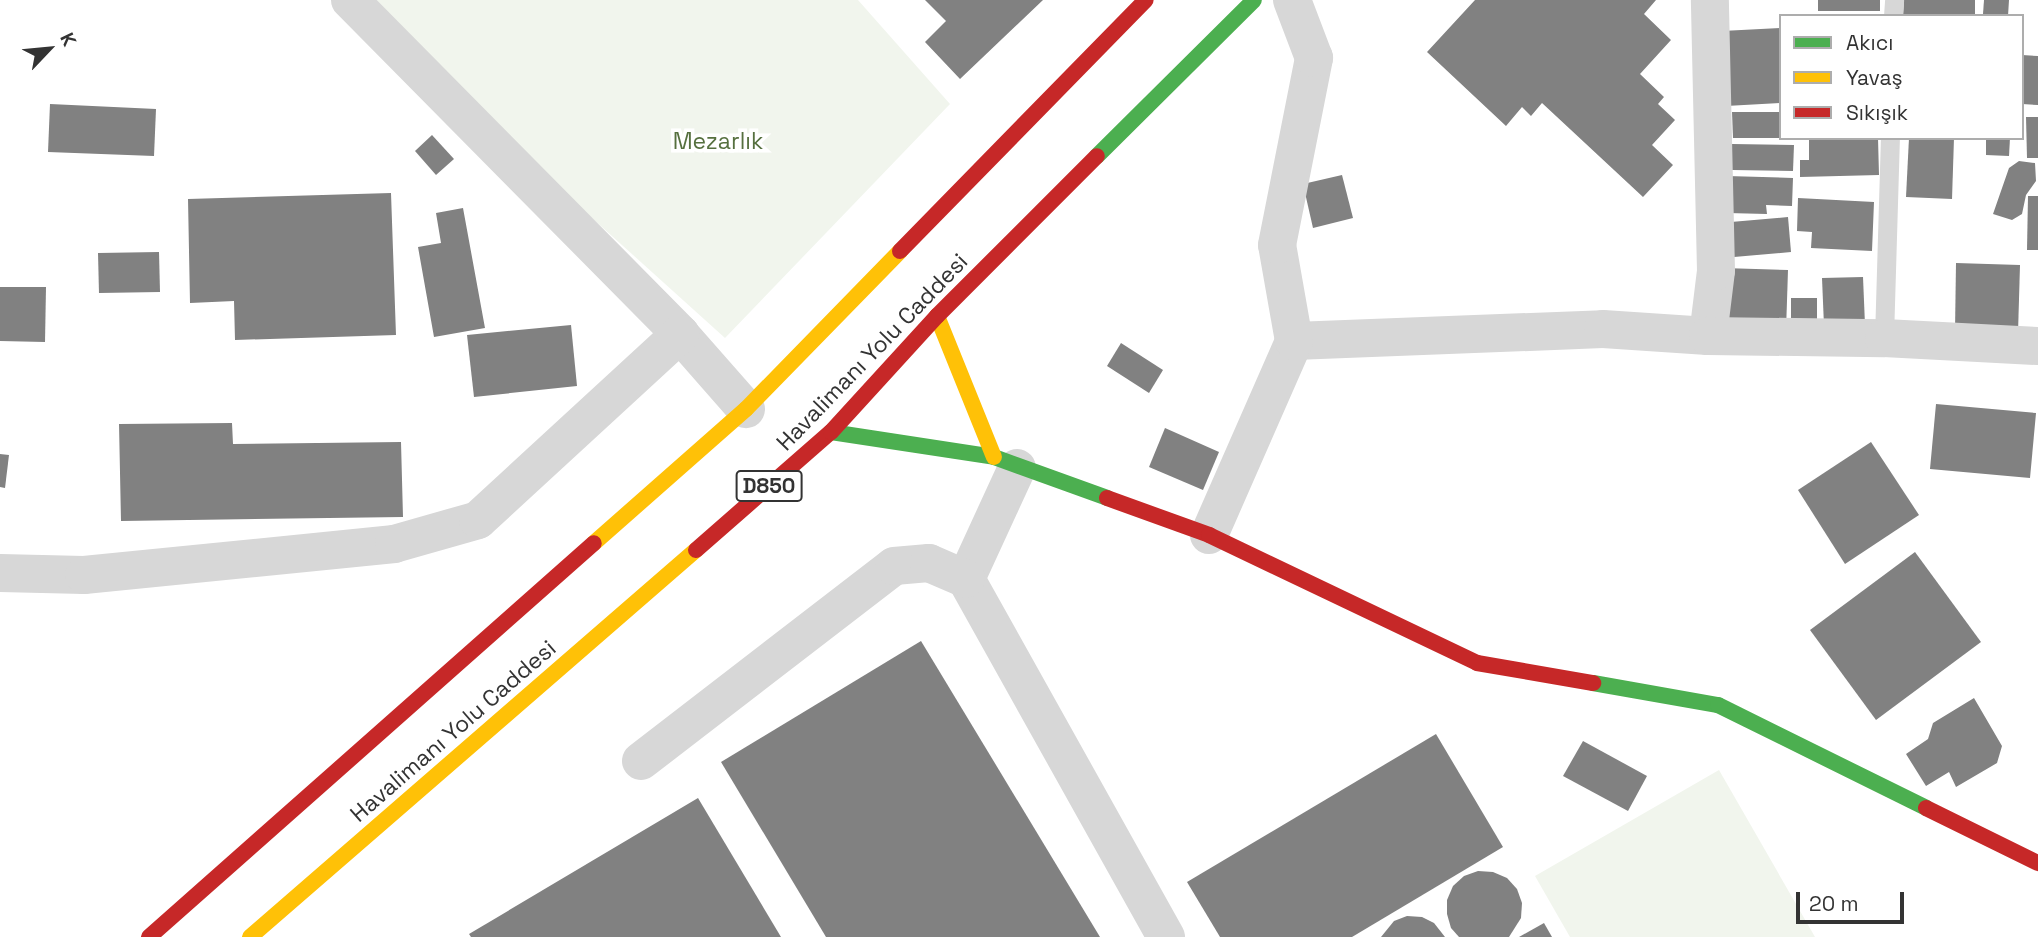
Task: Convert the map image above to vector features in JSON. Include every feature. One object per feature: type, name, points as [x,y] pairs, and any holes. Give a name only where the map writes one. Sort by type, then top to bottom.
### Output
[{"type":"main road","name":"Havalimanı Yolu Caddesi","points":[[149,937],[746,409],[1146,0]]},
{"type":"main road","name":"Havalimanı Yolu Caddesi","points":[[250,937],[831,432],[937,316],[1254,0]]},
{"type":"main road","points":[[937,316],[1006,462]]},
{"type":"main road","points":[[831,432],[1006,462],[1209,535],[1477,663],[1718,705],[2038,863]]},
{"type":"main road","points":[[128,937],[192,900]]},
{"type":"street","points":[[349,0],[680,334],[746,409]]},
{"type":"street","points":[[1209,535],[1294,341],[1277,246],[1314,58],[1292,0]]},
{"type":"street","points":[[1708,336],[1716,271],[1710,0]]},
{"type":"street","points":[[1294,341],[1603,329],[1708,336],[1884,338],[2038,346]]},
{"type":"street","points":[[0,573],[84,575],[394,544],[478,520],[680,334]]},
{"type":"street","points":[[966,579],[1006,462]]},
{"type":"street","points":[[640,761],[894,566],[929,563],[966,579],[1166,937]]},
{"type":"lane","points":[[1884,338],[1890,140]]},
{"type":"green space","name":"Mezarlık","points":[[371,0],[858,0],[950,104],[725,338],[458,97]]},
{"type":"green space","points":[[1719,770],[1815,937],[1570,937],[1535,876]]},
{"type":"building","points":[[925,0],[1043,0],[960,79],[925,42],[946,21]]},
{"type":"building","points":[[1475,0],[1656,0],[1644,14],[1671,40],[1640,74],[1664,97],[1658,104],[1675,120],[1652,145],[1673,165],[1643,197],[1542,103],[1531,116],[1522,107],[1506,126],[1427,52]]},
{"type":"building","points":[[1818,0],[1880,0],[1880,11],[1818,11]]},
{"type":"building","points":[[1904,0],[1975,0],[1975,14],[1903,14]]},
{"type":"building","points":[[1984,0],[2009,0],[2008,14],[1983,14]]},
{"type":"building","points":[[1779,28],[1779,103],[1726,106],[1722,31]]},
{"type":"building","points":[[2024,55],[2038,56],[2038,105],[2024,104]]},
{"type":"building","points":[[50,104],[156,109],[154,156],[48,152]]},
{"type":"building","points":[[1732,112],[1779,112],[1779,138],[1733,138]]},
{"type":"building","points":[[2026,117],[2038,117],[2038,158],[2027,158]]},
{"type":"building","points":[[432,135],[454,159],[436,175],[415,151]]},
{"type":"building","points":[[1809,140],[1878,140],[1879,175],[1800,177],[1800,160],[1809,160]]},
{"type":"building","points":[[1909,140],[1954,140],[1952,199],[1906,197]]},
{"type":"building","points":[[1986,140],[2010,140],[2009,156],[1986,155]]},
{"type":"building","points":[[1732,144],[1794,145],[1793,171],[1732,170]]},
{"type":"building","points":[[2019,161],[2035,163],[2036,181],[2026,195],[2022,214],[2012,220],[1993,214],[2009,168]]},
{"type":"building","points":[[1342,175],[1353,218],[1313,228],[1303,184]]},
{"type":"building","points":[[1727,176],[1793,178],[1792,206],[1766,205],[1767,214],[1727,213]]},
{"type":"building","points":[[391,193],[396,335],[235,340],[234,301],[190,303],[188,199]]},
{"type":"building","points":[[2028,196],[2038,196],[2038,250],[2027,250]]},
{"type":"building","points":[[1798,198],[1874,202],[1872,251],[1811,248],[1812,232],[1797,231]]},
{"type":"building","points":[[463,208],[485,328],[434,337],[418,247],[441,243],[436,213]]},
{"type":"building","points":[[1788,217],[1791,252],[1734,257],[1731,222]]},
{"type":"building","points":[[159,252],[160,292],[99,293],[98,253]]},
{"type":"building","points":[[1956,263],[2020,265],[2018,333],[1955,331]]},
{"type":"building","points":[[1723,268],[1788,270],[1786,331],[1721,329]]},
{"type":"building","points":[[1863,277],[1865,325],[1824,326],[1822,278]]},
{"type":"building","points":[[0,287],[46,287],[45,342],[0,341]]},
{"type":"building","points":[[1791,298],[1817,298],[1817,332],[1791,332]]},
{"type":"building","points":[[571,325],[577,386],[474,397],[467,335]]},
{"type":"building","points":[[1121,343],[1163,370],[1149,393],[1107,366]]},
{"type":"building","points":[[1936,404],[2036,413],[2030,478],[1930,469]]},
{"type":"building","points":[[232,423],[233,444],[401,442],[403,517],[121,521],[119,424]]},
{"type":"building","points":[[1165,428],[1219,452],[1203,490],[1149,467]]},
{"type":"building","points":[[1871,442],[1919,515],[1845,564],[1798,490]]},
{"type":"building","points":[[0,454],[9,455],[5,488],[0,487]]},
{"type":"building","points":[[1915,552],[1981,642],[1876,720],[1810,630]]},
{"type":"building","points":[[921,641],[1100,937],[826,937],[721,762]]},
{"type":"building","points":[[1974,698],[2002,746],[1997,763],[1956,787],[1949,772],[1926,786],[1906,754],[1928,739],[1933,723]]},
{"type":"building","points":[[1436,734],[1503,847],[1352,937],[1220,937],[1187,882]]},
{"type":"building","points":[[1583,741],[1647,776],[1628,811],[1563,776]]},
{"type":"building","points":[[698,798],[781,937],[471,937],[469,934]]},
{"type":"building","points":[[1478,871],[1493,872],[1507,878],[1517,889],[1522,903],[1521,918],[1509,937],[1459,937],[1451,928],[1447,900],[1453,886],[1464,876]]},
{"type":"building","points":[[1407,916],[1422,917],[1434,923],[1445,937],[1381,937],[1394,921]]},
{"type":"building","points":[[1544,923],[1552,937],[1519,937]]},
{"type":"traffic: fast","points":[[1097,156],[1254,0]]},
{"type":"traffic: fast","points":[[831,432],[994,457],[1107,498]]},
{"type":"traffic: fast","points":[[1593,683],[1718,705],[1926,808]]},
{"type":"traffic: slow","points":[[594,543],[746,409],[900,251]]},
{"type":"traffic: slow","points":[[937,316],[994,457]]},
{"type":"traffic: slow","points":[[250,937],[696,550]]},
{"type":"traffic: jam","points":[[900,251],[1146,0]]},
{"type":"traffic: jam","points":[[696,550],[831,432],[937,316],[1097,156]]},
{"type":"traffic: jam","points":[[1107,498],[1209,535],[1477,663],[1593,683]]},
{"type":"traffic: jam","points":[[149,937],[594,543]]},
{"type":"traffic: jam","points":[[1926,808],[2038,863]]}]
